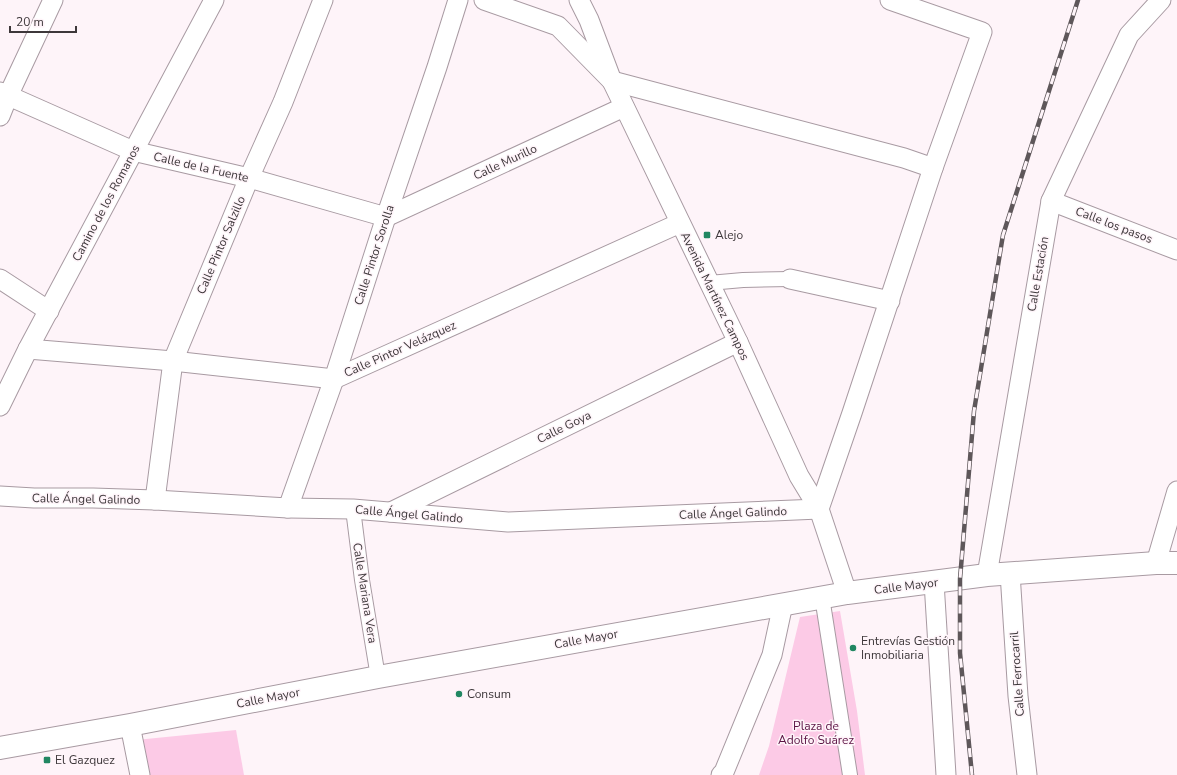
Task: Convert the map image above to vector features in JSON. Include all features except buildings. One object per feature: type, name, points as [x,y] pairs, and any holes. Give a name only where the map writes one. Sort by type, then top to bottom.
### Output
[{"type":"main road","name":"Calle Mayor","points":[[0,748],[130,725],[378,677],[846,593],[987,575],[1167,563]]},
{"type":"street","points":[[0,116],[4,94],[53,0]]},
{"type":"street","name":"Camino de los Romanos","points":[[0,406],[28,349],[214,0]]},
{"type":"street","name":"Calle Pintor Salzillo","points":[[155,500],[173,361],[249,178],[284,102],[323,0]]},
{"type":"street","name":"Calle Pintor Sorolla","points":[[288,508],[334,379],[458,0]]},
{"type":"street","points":[[484,0],[558,26],[612,81],[897,156],[933,168]]},
{"type":"street","name":"Avenida Martínez Campos","points":[[579,0],[589,20],[612,81],[624,107],[738,342],[799,476],[819,509],[846,593]]},
{"type":"street","points":[[819,509],[933,168],[982,32],[890,0]]},
{"type":"street","name":"Calle Estación","points":[[987,575],[1051,201],[1129,35],[1161,0]]},
{"type":"street","name":"Calle de la Fuente","points":[[4,94],[133,152],[249,178],[386,217]]},
{"type":"street","name":"Calle Murillo","points":[[386,217],[624,107]]},
{"type":"street","name":"Calle los pasos","points":[[1051,201],[1177,250]]},
{"type":"street","name":"Calle Pintor Velázquez","points":[[28,349],[173,361],[334,379],[680,223]]},
{"type":"street","points":[[0,279],[49,311]]},
{"type":"street","points":[[709,283],[743,280],[790,279],[890,300]]},
{"type":"street","name":"Calle Goya","points":[[391,512],[738,342]]},
{"type":"street","points":[[1167,563],[1177,491]]},
{"type":"street","name":"Calle Ángel Galindo","points":[[0,496],[155,500],[288,508],[353,509],[508,522],[819,509]]},
{"type":"street","name":"Calle Mariana Vera","points":[[353,509],[362,580],[378,677]]},
{"type":"street","name":"Calle Ferrocarril","points":[[1010,573],[1018,696],[1027,775]]},
{"type":"street","points":[[934,582],[946,775]]},
{"type":"street","points":[[822,597],[850,775]]},
{"type":"street","points":[[721,775],[772,654],[783,604]]},
{"type":"street","points":[[130,725],[140,775]]},
{"type":"green space","name":"Plaza de Adolfo Suárez","points":[[840,611],[857,711],[865,775],[759,775],[769,746],[800,617]]},
{"type":"green space","points":[[236,730],[244,775],[143,775],[136,740]]},
{"type":"railway","points":[[972,775],[960,653],[960,579],[974,411],[1003,235],[1078,0]]},
{"type":"place","name":"Alejo","points":[[707,235]]},
{"type":"place","name":"Entrevías Gestión Inmobiliaria","points":[[853,648]]},
{"type":"place","name":"Consum","points":[[459,694]]},
{"type":"place","name":"El Gazquez","points":[[47,760]]}]
